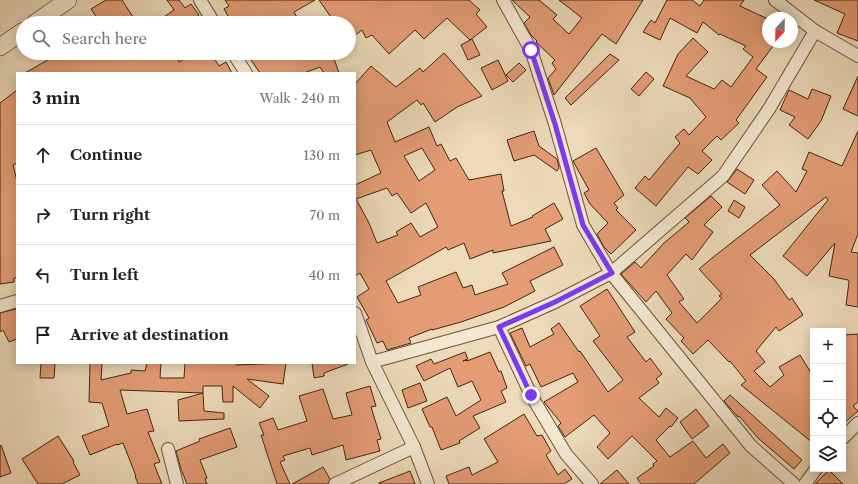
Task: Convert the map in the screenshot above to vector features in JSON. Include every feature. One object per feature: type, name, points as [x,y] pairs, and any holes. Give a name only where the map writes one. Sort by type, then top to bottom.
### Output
[{"type":"street","points":[[44,16],[68,0]]},
{"type":"street","points":[[200,0],[210,16]]},
{"type":"street","points":[[503,0],[531,50],[555,124],[583,225],[612,273],[750,446],[794,484]]},
{"type":"street","points":[[775,0],[815,31],[858,56]]},
{"type":"street","points":[[372,362],[499,327],[555,302],[612,273],[723,176],[769,109],[815,31]]},
{"type":"street","points":[[0,47],[16,36]]},
{"type":"street","points":[[238,60],[245,72]]},
{"type":"street","points":[[0,306],[16,301]]},
{"type":"street","points":[[356,317],[372,362],[414,447],[428,484]]},
{"type":"street","points":[[499,327],[531,395],[566,454],[592,484]]},
{"type":"street","points":[[845,436],[858,423]]},
{"type":"street","points":[[334,484],[414,447]]},
{"type":"street","points":[[168,449],[178,484]]},
{"type":"street","points":[[805,484],[814,472]]},
{"type":"building","points":[[106,0],[122,0],[132,16],[96,16],[91,9]]},
{"type":"building","points":[[167,0],[179,0],[185,8],[191,4],[199,15],[165,16],[174,10]]},
{"type":"building","points":[[225,0],[315,0],[294,12],[296,16],[228,16],[224,9],[229,6]]},
{"type":"building","points":[[319,0],[469,0],[480,10],[476,14],[487,27],[470,40],[447,18],[424,39],[415,30],[389,54],[372,35],[366,38],[362,30],[356,35],[356,16],[330,16]]},
{"type":"building","points":[[512,0],[539,0],[557,15],[553,19],[569,34],[582,18],[559,0],[643,0],[616,44],[602,34],[554,95],[548,78],[556,69],[552,63],[555,60],[536,42],[537,41],[531,35],[524,23],[530,17]]},
{"type":"building","points":[[667,0],[692,0],[700,6],[704,0],[744,0],[740,6],[762,16],[762,48],[772,48],[756,69],[767,77],[736,120],[739,123],[721,140],[717,136],[702,151],[712,160],[698,174],[688,167],[656,206],[635,188],[645,176],[649,180],[680,143],[675,137],[684,129],[689,135],[706,117],[690,98],[663,86],[678,54],[693,38],[708,52],[686,76],[714,89],[722,80],[731,87],[753,57],[743,49],[746,46],[720,34],[719,35],[703,22],[697,33],[670,18],[660,40],[643,32],[651,20],[655,23]]},
{"type":"building","points":[[814,0],[858,0],[858,41],[837,33],[845,14]]},
{"type":"building","points":[[472,39],[480,55],[468,60],[461,45]]},
{"type":"building","points":[[444,53],[482,96],[457,107],[435,122],[423,103],[421,105],[417,100],[387,122],[395,142],[429,127],[437,146],[441,144],[450,161],[456,158],[469,180],[501,174],[504,191],[502,191],[511,226],[533,217],[532,216],[554,203],[563,219],[545,229],[551,241],[493,253],[493,250],[470,259],[464,243],[448,250],[446,247],[386,281],[398,303],[421,295],[418,287],[456,272],[463,288],[472,285],[475,295],[508,284],[502,273],[554,247],[563,265],[530,281],[535,291],[504,307],[461,322],[432,329],[409,338],[411,343],[387,350],[383,341],[377,343],[366,320],[369,318],[357,297],[369,289],[360,273],[356,275],[356,199],[356,185],[381,173],[371,150],[356,155],[356,83],[371,66],[396,87],[420,68],[423,72]],"holes":[[[422,148],[435,170],[419,181],[404,156]],[[387,188],[392,196],[397,193],[411,213],[426,203],[438,227],[420,237],[411,223],[396,232],[398,235],[377,243],[369,223],[356,199]]]},
{"type":"building","points":[[610,54],[619,60],[571,105],[565,98]]},
{"type":"building","points":[[48,60],[178,60],[179,62],[182,60],[215,60],[219,66],[226,62],[231,72],[27,72]]},
{"type":"building","points":[[251,60],[334,60],[339,72],[323,72],[320,67],[307,72],[259,72]]},
{"type":"building","points":[[498,60],[508,81],[492,90],[481,68]]},
{"type":"building","points":[[519,63],[526,70],[513,82],[506,75]]},
{"type":"building","points":[[646,72],[654,79],[639,96],[631,89]]},
{"type":"building","points":[[858,76],[858,116],[843,109]]},
{"type":"building","points":[[812,89],[831,96],[821,121],[808,139],[789,125],[795,117],[780,110],[789,90],[808,99]]},
{"type":"building","points":[[16,91],[16,164],[13,165],[16,177],[16,278],[14,278],[14,282],[0,284],[0,103]]},
{"type":"building","points":[[534,131],[539,146],[557,159],[559,168],[557,171],[534,155],[514,161],[507,140]]},
{"type":"building","points":[[858,131],[858,234],[851,252],[858,253],[858,307],[846,305],[848,280],[829,276],[835,243],[807,276],[783,256],[828,200],[826,197],[750,255],[774,279],[789,300],[792,298],[803,315],[779,331],[776,327],[756,351],[765,362],[754,371],[770,387],[784,375],[779,367],[800,355],[810,371],[810,441],[741,385],[746,381],[730,361],[729,362],[708,340],[693,354],[681,341],[684,338],[666,319],[672,313],[656,291],[646,302],[621,274],[635,262],[641,268],[664,243],[689,222],[685,218],[711,196],[722,207],[704,225],[713,232],[692,260],[686,254],[667,275],[684,299],[679,302],[697,323],[722,298],[719,296],[722,294],[699,269],[780,205],[762,185],[777,171],[796,192],[807,171],[802,169],[809,152],[842,166]]},
{"type":"building","points":[[596,148],[624,195],[614,203],[618,208],[616,210],[636,230],[611,254],[604,247],[597,234],[608,223],[590,204],[584,193],[589,190],[573,161]]},
{"type":"building","points":[[737,169],[754,180],[745,194],[727,182]]},
{"type":"building","points":[[734,200],[745,207],[739,218],[728,211]]},
{"type":"building","points":[[607,289],[635,332],[627,337],[646,362],[650,358],[662,374],[656,379],[659,383],[639,398],[659,417],[666,408],[678,418],[671,427],[670,426],[656,440],[670,457],[693,441],[706,458],[723,444],[730,453],[694,484],[641,484],[637,478],[654,466],[653,464],[657,461],[632,436],[608,459],[597,447],[610,433],[594,415],[565,437],[558,426],[561,423],[544,402],[578,382],[573,373],[541,387],[530,364],[526,366],[510,333],[522,328],[530,347],[554,334],[551,329],[559,323],[608,392],[623,380],[593,341],[600,336],[580,306]]},
{"type":"building","points":[[16,309],[16,339],[9,342],[3,330],[0,332],[0,313]]},
{"type":"building","points":[[858,334],[858,402],[853,406],[858,411],[846,421],[846,364],[846,335]]},
{"type":"building","points":[[465,352],[468,359],[463,361],[467,361],[490,352],[499,372],[501,371],[507,388],[501,391],[506,402],[473,416],[480,428],[459,441],[460,443],[441,450],[432,427],[430,427],[422,409],[447,397],[456,416],[481,400],[472,381],[458,387],[450,368],[424,381],[416,366],[431,359],[434,364]]},
{"type":"building","points":[[41,364],[55,364],[54,378],[40,378]]},
{"type":"building","points":[[90,364],[102,364],[101,380],[131,373],[131,370],[145,371],[147,364],[161,364],[160,378],[184,378],[185,364],[286,364],[283,384],[247,379],[269,396],[260,408],[233,386],[233,402],[223,402],[222,386],[203,386],[203,393],[120,390],[127,414],[147,409],[154,431],[148,432],[160,462],[154,464],[162,484],[138,484],[123,443],[90,455],[82,436],[109,426],[102,403],[89,402]]},
{"type":"building","points":[[312,364],[348,364],[324,373],[324,376],[314,378]]},
{"type":"building","points":[[420,383],[427,401],[408,408],[402,390]]},
{"type":"building","points":[[370,386],[376,406],[371,407],[381,439],[377,440],[380,451],[346,460],[343,445],[312,455],[310,448],[283,456],[285,460],[280,462],[290,484],[277,484],[261,435],[264,435],[259,423],[273,418],[278,430],[307,421],[299,396],[323,389],[333,419],[352,415],[346,393]]},
{"type":"building","points":[[203,393],[204,411],[224,413],[224,419],[179,421],[178,400]]},
{"type":"building","points":[[730,395],[802,460],[794,469],[758,438],[724,401]]},
{"type":"building","points":[[696,409],[709,426],[692,439],[680,422]]},
{"type":"building","points":[[524,414],[537,436],[542,435],[551,451],[546,455],[558,475],[565,469],[572,479],[564,484],[449,484],[446,476],[469,467],[472,475],[498,462],[484,439]]},
{"type":"building","points":[[230,428],[237,447],[200,460],[207,478],[205,479],[207,484],[187,484],[176,451],[200,441],[199,439]]},
{"type":"building","points":[[58,436],[74,461],[73,462],[80,475],[62,484],[38,484],[22,459]]},
{"type":"building","points":[[1,445],[11,473],[0,477],[0,446]]},
{"type":"building","points":[[323,467],[330,479],[328,484],[292,484]]},
{"type":"building","points":[[617,470],[629,484],[600,484]]},
{"type":"building","points":[[410,471],[415,484],[379,484],[379,483]]},
{"type":"building","points":[[827,472],[831,472],[843,484],[815,484]]},
{"type":"route","points":[[531,50],[555,124],[583,225],[612,273],[555,302],[499,327],[531,395]]}]
